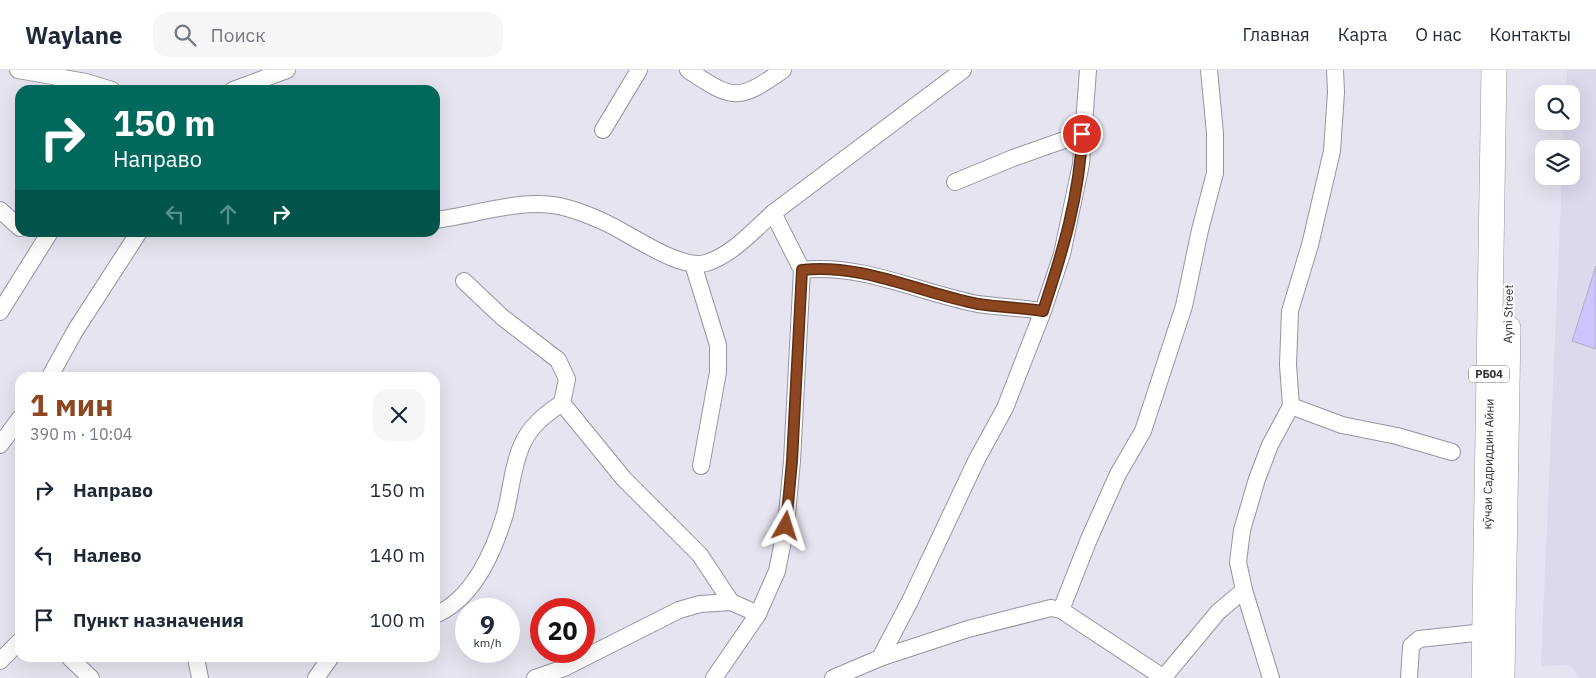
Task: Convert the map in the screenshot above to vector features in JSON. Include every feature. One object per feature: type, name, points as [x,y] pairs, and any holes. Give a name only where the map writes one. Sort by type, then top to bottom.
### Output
[{"type":"highway","name":"кӯчаи Садриддин Айни","points":[[1484,678],[1494,70]]},
{"type":"highway","name":"Ayni Street","points":[[1502,678],[1511,70]]},
{"type":"street","points":[[18,70],[88,76],[103,85]]},
{"type":"street","points":[[247,85],[288,70]]},
{"type":"street","points":[[603,130],[639,70]]},
{"type":"street","points":[[688,70],[718,90],[732,94],[753,90],[783,70]]},
{"type":"street","points":[[440,219],[520,205],[566,208],[603,221],[645,244],[693,264],[713,260],[732,250],[773,214],[963,70]]},
{"type":"street","points":[[880,658],[910,601],[977,459],[1005,408],[1043,311],[1062,254],[1081,164],[1088,70]]},
{"type":"street","points":[[1061,610],[1089,539],[1118,474],[1143,432],[1184,306],[1200,230],[1215,173],[1216,133],[1209,70]]},
{"type":"street","points":[[1271,678],[1244,590],[1238,562],[1242,530],[1257,479],[1270,446],[1291,406],[1288,365],[1290,311],[1310,245],[1332,151],[1336,92],[1335,70]]},
{"type":"street","points":[[955,182],[1013,158],[1082,134]]},
{"type":"street","points":[[0,210],[15,224]]},
{"type":"street","points":[[714,678],[758,614],[777,571],[786,526],[792,461],[802,270],[773,214]]},
{"type":"street","points":[[52,372],[75,330],[136,237]]},
{"type":"street","points":[[0,312],[46,240]]},
{"type":"street","points":[[693,264],[718,345],[718,372],[701,466]]},
{"type":"street","points":[[802,270],[822,268],[846,270],[979,304],[1043,311]]},
{"type":"street","points":[[440,613],[463,594],[478,576],[488,559],[505,514],[521,447],[534,425],[562,403],[567,379],[558,360],[502,317],[464,281]]},
{"type":"street","points":[[562,403],[624,479],[700,555],[731,602]]},
{"type":"street","points":[[1291,406],[1342,425],[1398,436],[1452,452]]},
{"type":"street","points":[[0,445],[15,425]]},
{"type":"street","points":[[833,678],[880,658],[1016,616],[1051,608],[1061,610],[1164,677],[1218,612],[1244,590]]},
{"type":"street","points":[[535,678],[564,668],[679,610],[700,604],[731,602],[758,614]]},
{"type":"street","points":[[1409,678],[1411,646],[1419,639],[1485,632]]},
{"type":"street","points":[[0,661],[15,646]]},
{"type":"street","points":[[74,662],[91,678]]},
{"type":"street","points":[[197,662],[200,678]]},
{"type":"street","points":[[316,678],[327,662]]},
{"type":"shaded area","points":[[1567,70],[1596,70],[1596,678],[1580,678],[1570,665],[1541,666],[1562,185],[1580,185],[1580,140],[1563,140],[1564,130],[1580,130],[1580,85],[1566,85]]},
{"type":"building","points":[[1596,266],[1596,349],[1572,341]]},
{"type":"route","points":[[786,526],[792,461],[802,270],[822,268],[846,270],[979,304],[1043,311],[1062,254],[1081,164],[1082,134]]}]
